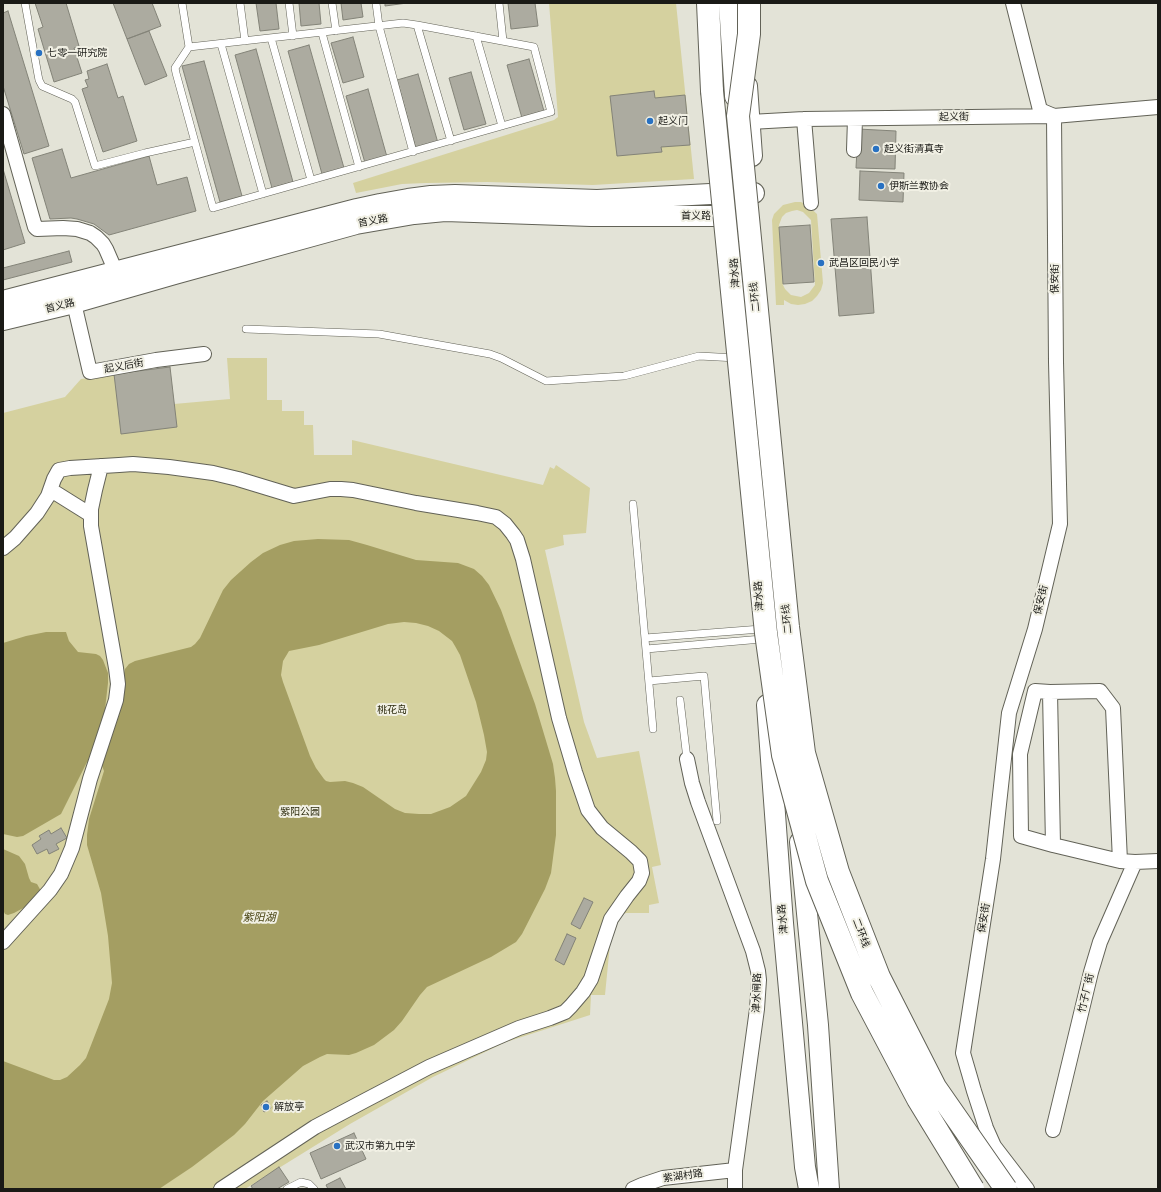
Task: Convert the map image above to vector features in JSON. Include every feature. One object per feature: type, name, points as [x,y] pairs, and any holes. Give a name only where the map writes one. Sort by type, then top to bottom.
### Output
[{"type":"highway","name":"二环线","points":[[730,3],[744,119],[788,627],[804,753],[838,872],[878,977],[935,1087],[1006,1189]]},
{"type":"highway","points":[[744,119],[749,34],[749,3]]},
{"type":"highway","points":[[708,8],[712,91],[766,633],[783,755],[817,881],[862,994],[918,1099],[973,1189]]},
{"type":"main road","name":"津水路","points":[[741,3],[744,119],[754,193],[778,587],[788,721],[818,1025],[829,1189]]},
{"type":"main road","name":"津水路","points":[[708,8],[731,216],[783,923],[805,1167],[809,1189]]},
{"type":"main road","name":"首义路","points":[[3,320],[74,302],[120,280],[372,206],[431,196],[481,195],[596,200],[754,193]]},
{"type":"main road","name":"首义路","points":[[3,301],[120,280],[356,224],[414,214],[445,211],[591,216],[755,216]]},
{"type":"street","points":[[1013,3],[1040,110],[1054,116]]},
{"type":"street","name":"起义街","points":[[744,119],[1054,116],[1158,107]]},
{"type":"street","points":[[3,114],[35,227],[37,229],[77,229],[90,233],[103,244],[120,280]]},
{"type":"street","name":"保安街","points":[[1027,1189],[994,1146],[986,1128],[974,1092],[963,1053],[993,859],[1009,712],[1034,629],[1060,524],[1056,370],[1054,116]]},
{"type":"street","points":[[854,150],[855,118]]},
{"type":"street","points":[[804,119],[811,203]]},
{"type":"street","name":"起义后街","points":[[74,302],[90,372],[156,360],[204,354]]},
{"type":"street","points":[[3,548],[15,538],[38,513],[51,490],[54,479],[59,470],[133,464],[169,466],[213,473],[294,496],[330,490],[354,490],[416,503],[477,513],[500,520],[513,534],[523,559],[559,718],[574,772],[584,801],[594,819],[609,835],[640,862],[642,873],[639,881],[611,919],[591,979],[583,992],[565,1012],[520,1028],[429,1067],[315,1127],[220,1189]]},
{"type":"street","points":[[3,942],[50,890],[61,874],[72,848],[90,779],[116,700],[118,684],[116,668],[95,551],[91,515],[101,466]]},
{"type":"street","points":[[51,490],[91,515]]},
{"type":"street","points":[[1120,861],[1113,708],[1100,691],[1035,691],[1020,754],[1021,836],[1120,861],[1158,861]]},
{"type":"street","points":[[1050,692],[1053,845]]},
{"type":"street","name":"津水闸路","points":[[687,759],[698,802],[758,971],[759,980],[757,1008],[735,1170],[735,1189]]},
{"type":"street","name":"竹子厂街","points":[[1053,1130],[1091,972],[1100,942],[1135,862]]},
{"type":"street","name":"紫湖村路","points":[[633,1189],[663,1178],[735,1170]]},
{"type":"lane","points":[[25,3],[38,75],[42,86],[72,99],[75,102],[95,166],[195,142]]},
{"type":"lane","points":[[182,3],[189,47],[176,68],[213,208],[551,112],[534,46],[403,23],[189,47]]},
{"type":"lane","points":[[240,3],[245,41]]},
{"type":"lane","points":[[289,3],[292,36]]},
{"type":"lane","points":[[332,3],[336,31]]},
{"type":"lane","points":[[376,3],[379,26],[413,152]]},
{"type":"lane","points":[[499,3],[503,41]]},
{"type":"lane","points":[[417,25],[451,141]]},
{"type":"lane","points":[[322,33],[359,167]]},
{"type":"lane","points":[[476,36],[502,126]]},
{"type":"lane","points":[[271,38],[311,180]]},
{"type":"lane","points":[[220,44],[263,194]]},
{"type":"lane","points":[[246,329],[379,334],[490,354],[501,358],[546,382],[624,376],[699,356],[741,358]]},
{"type":"lane","points":[[633,504],[653,729]]},
{"type":"lane","points":[[645,638],[761,634]]},
{"type":"lane","points":[[646,649],[761,634]]},
{"type":"lane","points":[[648,681],[704,676],[717,821]]},
{"type":"lane","points":[[680,700],[687,759]]},
{"type":"lane","points":[[287,1189],[301,1182],[309,1184],[314,1189]]},
{"type":"green space","points":[[549,3],[676,3],[694,179],[593,185],[487,182],[426,183],[402,184],[356,193],[353,183],[554,120],[558,117]]},
{"type":"green space","points":[[801,202],[817,214],[823,283],[817,296],[812,301],[805,304],[791,304],[784,300],[784,305],[776,305],[772,220],[774,214],[783,205]],"holes":[[[797,210],[803,212],[811,220],[815,285],[809,293],[801,297],[791,295],[783,285],[779,225],[782,217],[786,213]]]},
{"type":"green space","name":"紫阳公园","points":[[227,358],[267,358],[267,400],[282,400],[282,411],[304,411],[304,425],[313,425],[314,455],[352,455],[352,440],[543,485],[550,467],[554,469],[556,465],[590,488],[586,533],[563,535],[564,545],[545,550],[584,722],[597,758],[639,751],[661,865],[652,867],[659,903],[649,905],[649,913],[626,913],[619,916],[611,934],[605,995],[591,995],[590,1015],[506,1042],[433,1077],[350,1124],[245,1189],[3,1189],[3,413],[65,397],[81,379],[170,367],[174,404],[230,399]]},
{"type":"water","name":"紫阳湖","points":[[318,539],[349,540],[416,560],[458,563],[474,569],[489,585],[501,610],[535,704],[553,764],[556,791],[556,835],[551,873],[545,889],[522,934],[516,942],[491,957],[427,987],[394,1030],[374,1045],[349,1055],[327,1054],[303,1066],[263,1101],[245,1124],[234,1135],[192,1167],[159,1189],[3,1189],[3,1061],[54,1080],[60,1080],[67,1077],[86,1058],[109,999],[112,983],[108,936],[101,893],[87,845],[89,819],[104,771],[101,763],[91,760],[87,762],[61,814],[23,836],[17,837],[3,834],[3,643],[46,632],[66,632],[69,641],[78,652],[96,654],[100,656],[108,673],[103,727],[124,693],[124,674],[125,669],[129,664],[135,661],[191,647],[200,638],[223,590],[231,580],[263,553],[280,545],[294,541]],"holes":[[[404,622],[416,623],[439,631],[452,641],[460,655],[476,702],[487,752],[486,760],[481,772],[466,796],[450,807],[431,814],[405,813],[395,809],[363,787],[345,781],[326,781],[316,768],[310,756],[281,675],[283,661],[289,651],[319,645],[388,624]]]},
{"type":"water","points":[[3,849],[19,856],[25,864],[31,882],[37,884],[41,891],[27,906],[8,915],[5,914],[3,910]]},
{"type":"building","points":[[35,3],[66,3],[79,46],[74,48],[82,73],[54,82],[38,29],[43,27]]},
{"type":"building","points":[[113,3],[152,3],[161,26],[127,39]]},
{"type":"building","points":[[256,3],[276,3],[279,29],[260,31]]},
{"type":"building","points":[[299,3],[319,3],[321,24],[301,26]]},
{"type":"building","points":[[341,3],[361,3],[363,17],[343,20]]},
{"type":"building","points":[[385,3],[407,3],[385,6]]},
{"type":"building","points":[[508,3],[535,3],[538,26],[511,29]]},
{"type":"building","points":[[8,11],[49,146],[24,154],[3,86],[3,13]]},
{"type":"building","points":[[149,31],[167,76],[145,85],[127,39]]},
{"type":"building","points":[[353,37],[364,77],[343,83],[331,43]]},
{"type":"building","points":[[309,45],[344,168],[322,174],[288,51]]},
{"type":"building","points":[[256,49],[293,182],[272,188],[235,55]]},
{"type":"building","points":[[529,59],[544,111],[522,118],[507,65]]},
{"type":"building","points":[[204,61],[242,196],[220,202],[182,66]]},
{"type":"building","points":[[107,64],[118,98],[123,96],[137,141],[103,152],[82,89],[88,87],[85,80],[89,79],[87,71]]},
{"type":"building","points":[[471,72],[486,124],[464,130],[449,78]]},
{"type":"building","points":[[418,74],[438,143],[416,149],[397,80]]},
{"type":"building","points":[[368,89],[387,157],[365,163],[346,96]]},
{"type":"building","name":"起义门","points":[[654,91],[655,98],[685,95],[690,145],[661,147],[662,152],[617,156],[610,96]]},
{"type":"building","name":"起义街清真寺","points":[[858,129],[896,131],[895,169],[856,168]]},
{"type":"building","points":[[62,149],[71,178],[149,156],[157,185],[187,177],[196,211],[109,235],[94,224],[77,219],[50,219],[32,158]]},
{"type":"building","points":[[3,169],[25,243],[3,250]]},
{"type":"building","name":"伊斯兰教协会","points":[[860,171],[904,173],[903,202],[859,200]]},
{"type":"building","points":[[867,217],[874,313],[839,316],[831,219]]},
{"type":"building","points":[[810,225],[814,282],[783,284],[779,227]]},
{"type":"building","points":[[69,251],[72,262],[3,280],[3,268]]},
{"type":"building","points":[[170,367],[177,427],[121,434],[114,374]]},
{"type":"building","points":[[61,828],[67,838],[56,844],[59,849],[49,854],[47,849],[37,854],[32,845],[41,839],[39,836],[49,830],[51,834]]},
{"type":"building","points":[[584,898],[593,902],[580,929],[571,924]]},
{"type":"building","points":[[567,934],[576,938],[564,965],[555,960]]},
{"type":"building","name":"解放亭","points":[[267,1101],[271,1108],[264,1112],[261,1105]]},
{"type":"building","points":[[354,1133],[366,1159],[321,1179],[310,1153]]},
{"type":"building","points":[[279,1167],[289,1182],[277,1189],[253,1189],[251,1186]]},
{"type":"building","points":[[340,1178],[346,1189],[328,1189],[326,1185]]},
{"type":"place","name":"七零一研究院","points":[[39,53]]},
{"type":"place","name":"起义门","points":[[650,121]]},
{"type":"place","name":"起义街清真寺","points":[[876,149]]},
{"type":"place","name":"伊斯兰教协会","points":[[881,186]]},
{"type":"place","name":"武昌区回民小学","points":[[821,263]]},
{"type":"place","name":"解放亭","points":[[266,1107]]},
{"type":"place","name":"武汉市第九中学","points":[[337,1146]]},
{"type":"park label","name":"桃花岛","points":[[392,710]]}]
